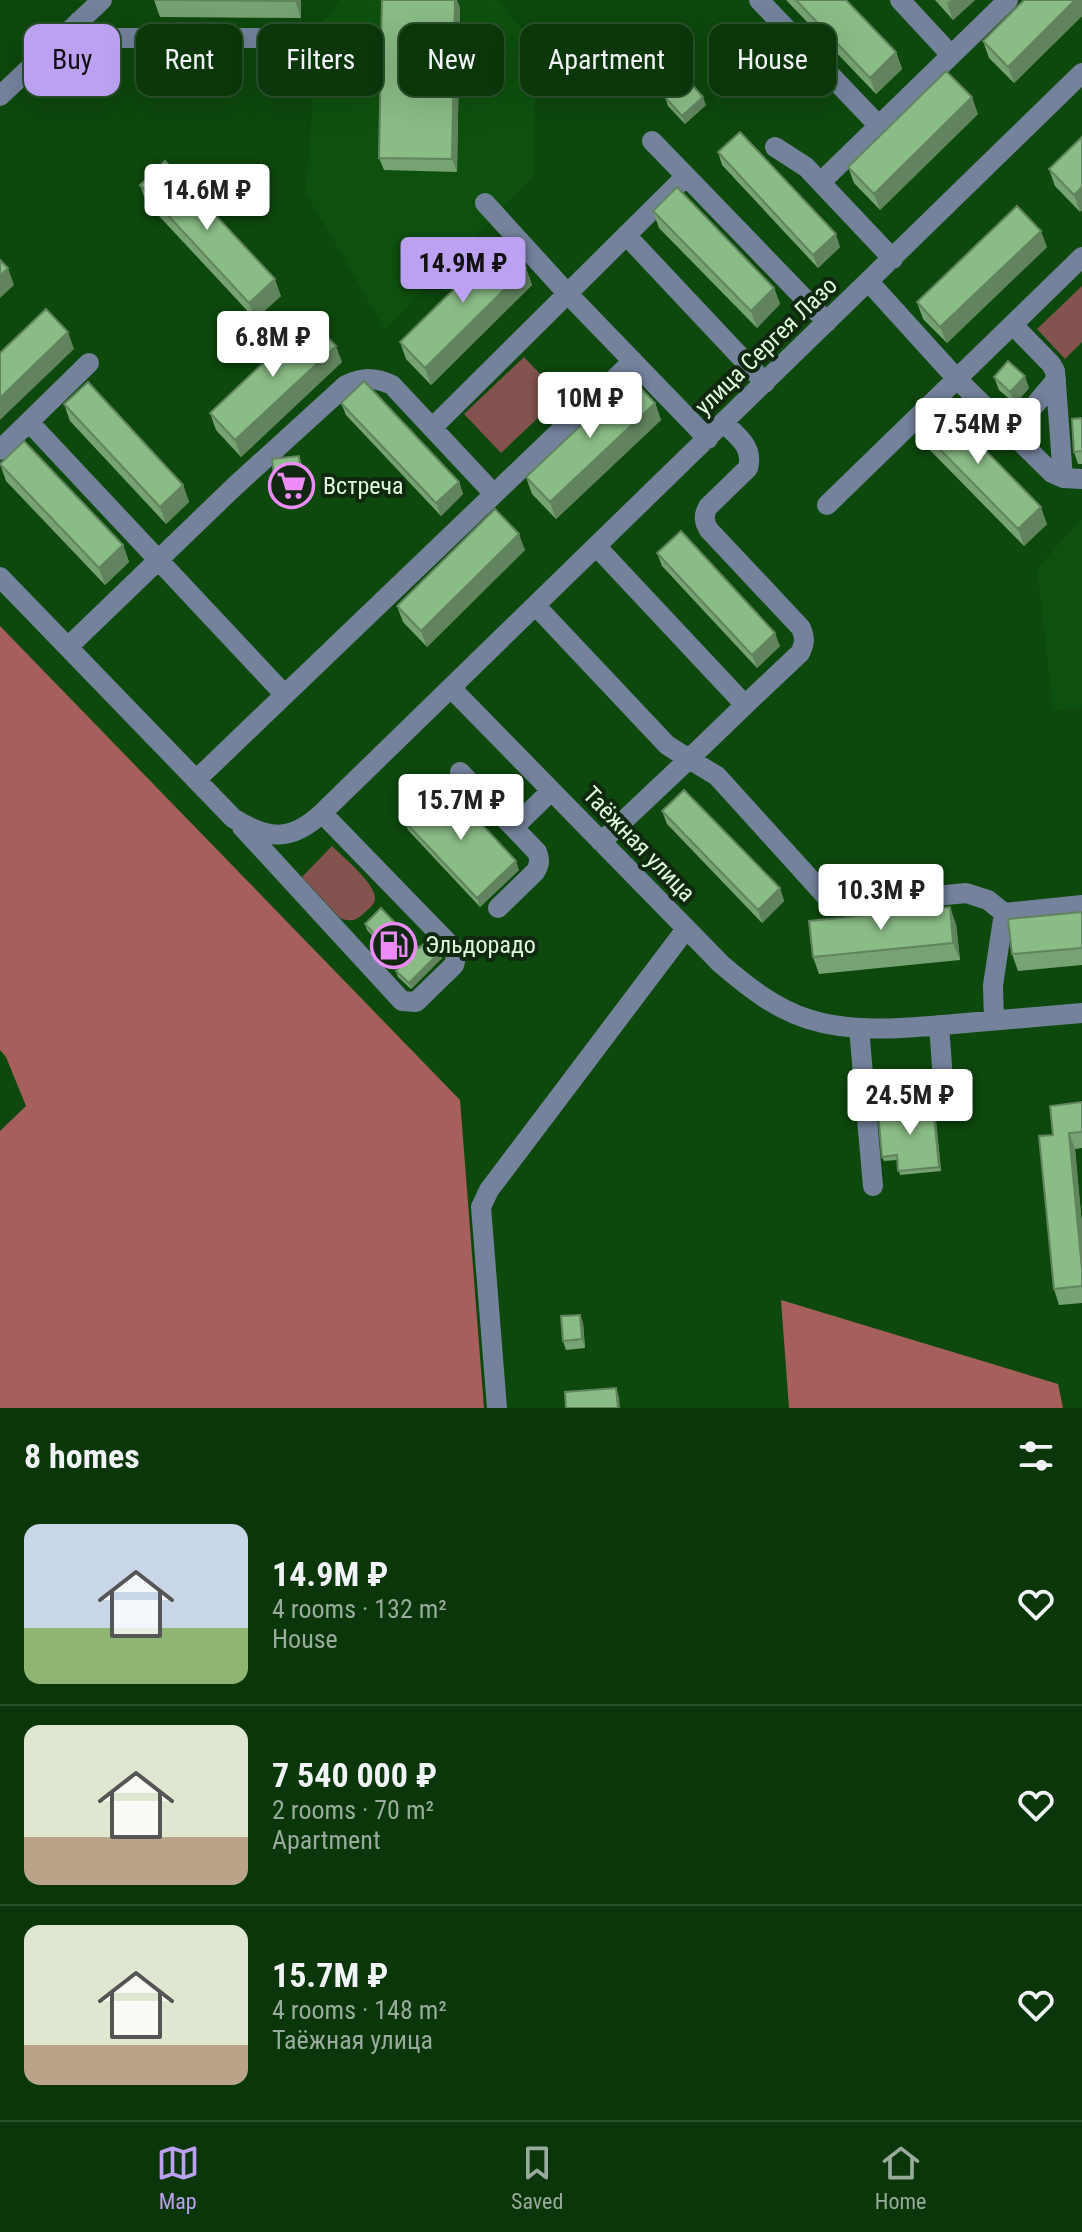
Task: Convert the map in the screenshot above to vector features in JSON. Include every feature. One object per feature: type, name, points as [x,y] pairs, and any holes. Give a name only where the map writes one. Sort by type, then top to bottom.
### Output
[{"type":"street","points":[[0,96],[102,0]]},
{"type":"street","points":[[759,0],[878,125]]},
{"type":"street","points":[[900,0],[951,55]]},
{"type":"street","points":[[821,182],[1008,0]]},
{"type":"street","points":[[79,21],[88,30],[106,38],[258,38]]},
{"type":"street","name":"улица Сергея Лазо","points":[[451,688],[1082,73]]},
{"type":"street","points":[[652,141],[827,322]]},
{"type":"street","points":[[775,147],[806,167],[893,259]]},
{"type":"street","points":[[432,428],[686,176]]},
{"type":"street","points":[[485,203],[708,439]]},
{"type":"street","points":[[626,235],[765,383]]},
{"type":"street","points":[[827,505],[1082,257]]},
{"type":"street","points":[[869,282],[957,379],[1052,473],[1072,479],[1055,371],[1013,325]]},
{"type":"street","points":[[196,780],[633,361]]},
{"type":"street","points":[[0,450],[89,363]]},
{"type":"street","points":[[68,647],[346,385],[360,379],[378,378],[392,385],[494,494]]},
{"type":"street","points":[[1011,433],[1056,380]]},
{"type":"street","points":[[29,422],[284,694]]},
{"type":"street","points":[[601,842],[800,653],[804,645],[801,628],[709,530],[705,522],[704,514],[708,507],[748,468],[750,459],[746,445],[724,423]]},
{"type":"street","points":[[597,547],[745,705]]},
{"type":"street","points":[[0,577],[233,818],[402,1001],[416,1002],[454,965],[454,949],[322,813]]},
{"type":"street","points":[[536,606],[667,745],[717,776],[832,903],[844,905],[966,893],[988,900],[1004,913],[1082,905]]},
{"type":"street","points":[[233,818],[250,829],[274,835],[298,831],[309,825],[451,688]]},
{"type":"street","name":"Таёжная улица","points":[[451,688],[721,964],[751,990],[783,1009],[809,1020],[859,1028],[1082,1013]]},
{"type":"street","points":[[460,772],[537,852],[540,859],[539,866],[498,908]]},
{"type":"street","points":[[514,827],[551,791]]},
{"type":"street","points":[[994,1021],[993,985],[1004,913]]},
{"type":"street","points":[[497,1408],[481,1207],[489,1190],[686,929]]},
{"type":"street","points":[[865,1097],[939,1089],[943,1080],[939,1025]]},
{"type":"street","points":[[859,1028],[873,1186]]},
{"type":"shaded area","points":[[340,0],[498,0],[520,26],[520,96],[534,96],[535,174],[385,330],[306,193],[313,96],[383,96],[383,24],[321,24]]},
{"type":"shaded area","points":[[1082,286],[1082,342],[1065,359],[1037,329]]},
{"type":"shaded area","points":[[524,357],[561,396],[501,453],[464,414]]},
{"type":"shaded area","points":[[1082,519],[1082,708],[1053,710],[1037,568]]},
{"type":"shaded area","points":[[0,626],[460,1100],[484,1408],[0,1408],[0,1131],[26,1106],[6,1057],[0,1050]]},
{"type":"shaded area","points":[[332,846],[351,863],[374,893],[372,906],[355,919],[340,918],[302,877]]},
{"type":"shaded area","points":[[781,1300],[1058,1384],[1063,1408],[789,1408]]},
{"type":"building","points":[[154,0],[295,0],[295,1]]},
{"type":"building","points":[[382,0],[455,0],[455,24],[399,24],[399,96],[453,96],[452,159],[379,158],[380,96],[383,96]]},
{"type":"building","points":[[796,0],[846,0],[896,52],[870,78],[836,42],[836,24],[819,24]]},
{"type":"building","points":[[1024,0],[1075,0],[1008,67],[983,41]]},
{"type":"building","points":[[946,71],[972,97],[874,194],[848,167]]},
{"type":"building","points":[[693,86],[703,97],[682,116],[665,97],[693,96]]},
{"type":"building","points":[[740,132],[836,234],[813,255],[718,152]]},
{"type":"building","points":[[1082,137],[1082,187],[1074,195],[1049,169]]},
{"type":"building","points":[[165,161],[275,279],[249,303],[140,185]]},
{"type":"building","points":[[677,187],[774,288],[751,311],[653,211]]},
{"type":"building","points":[[1017,206],[1041,231],[940,327],[917,302]]},
{"type":"building","points":[[501,243],[526,268],[425,368],[400,342]]},
{"type":"building","points":[[0,260],[8,268],[0,276]]},
{"type":"building","points":[[46,309],[68,332],[0,398],[0,353]]},
{"type":"building","points":[[310,319],[336,346],[235,440],[210,413]]},
{"type":"building","points":[[1008,361],[1025,376],[1010,392],[994,377]]},
{"type":"building","points":[[631,378],[655,403],[550,502],[526,477]]},
{"type":"building","points":[[364,381],[459,482],[436,503],[341,403]]},
{"type":"building","points":[[88,382],[183,485],[160,507],[64,404]]},
{"type":"building","points":[[938,402],[1041,507],[1018,529],[915,424]]},
{"type":"building","points":[[1082,418],[1082,451],[1074,452],[1072,419]]},
{"type":"building","points":[[24,441],[123,545],[99,568],[0,464]]},
{"type":"building","points":[[299,456],[302,488],[276,491],[272,459]]},
{"type":"building","points":[[495,509],[519,534],[421,631],[397,606]]},
{"type":"building","points":[[681,531],[775,633],[752,655],[657,553]]},
{"type":"building","points":[[447,787],[516,861],[477,898],[405,822]]},
{"type":"building","points":[[684,790],[780,888],[758,910],[662,811]]},
{"type":"building","points":[[950,907],[953,943],[813,957],[809,921]]},
{"type":"building","points":[[381,908],[419,948],[428,940],[440,952],[409,983],[396,971],[403,964],[365,924]]},
{"type":"building","points":[[1082,912],[1082,948],[1012,954],[1008,919]]},
{"type":"building","points":[[1082,1102],[1082,1132],[1069,1133],[1082,1286],[1054,1289],[1039,1136],[1053,1135],[1050,1106]]},
{"type":"building","points":[[933,1106],[939,1167],[898,1171],[897,1155],[882,1157],[878,1111]]},
{"type":"building","points":[[580,1315],[582,1339],[563,1341],[561,1316]]},
{"type":"building","points":[[616,1388],[618,1408],[566,1408],[565,1392]]},
{"type":"place","name":"Встреча","points":[[292,486]]},
{"type":"place","name":"Эльдорадо","points":[[394,945]]}]
